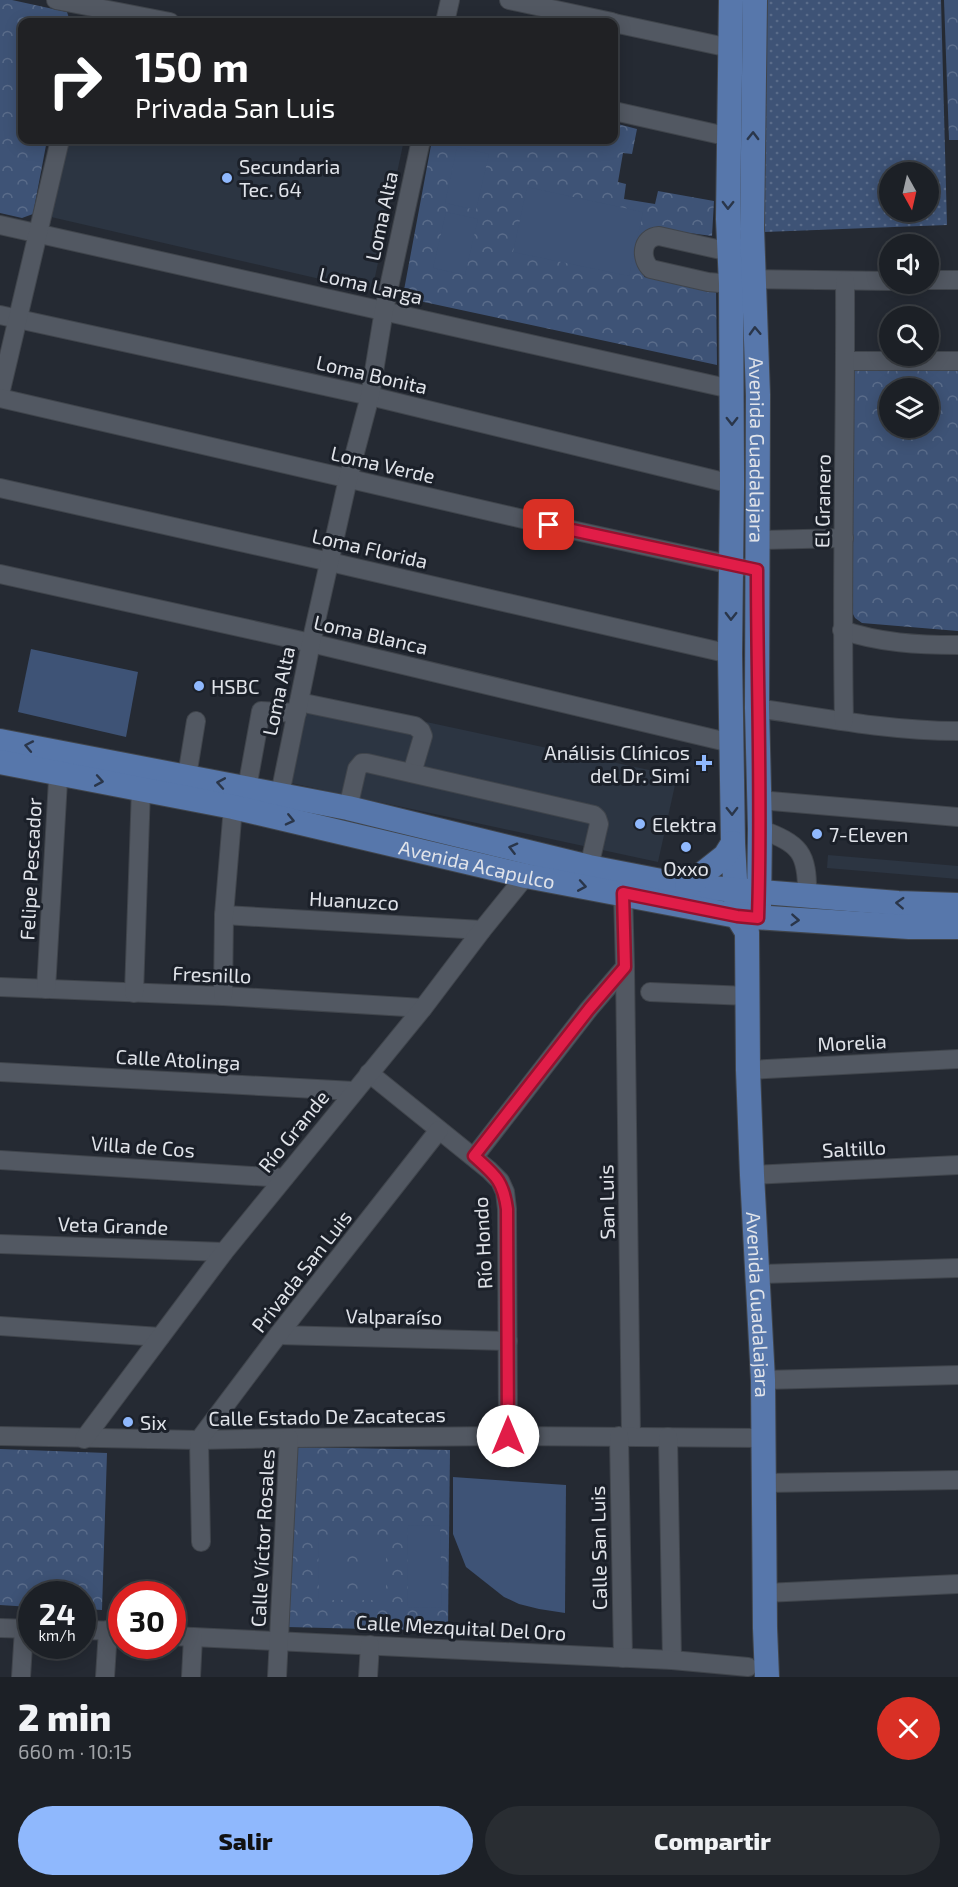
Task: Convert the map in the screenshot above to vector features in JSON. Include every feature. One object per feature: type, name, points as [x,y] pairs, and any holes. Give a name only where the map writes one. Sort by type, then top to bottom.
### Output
[{"type":"main road","name":"Avenida Guadalajara","points":[[731,0],[728,219],[730,252],[742,282],[758,395],[757,708],[760,830],[747,891],[747,922],[748,1070],[764,1380],[765,1648],[751,1674]]},
{"type":"main road","name":"Avenida Guadalajara","points":[[747,891],[733,843],[730,654],[731,389],[742,282],[752,229],[755,0]]},
{"type":"main road","name":"Avenida Acapulco","points":[[0,741],[59,764],[141,789],[240,798],[280,794],[348,808],[589,867],[687,886],[898,903],[958,905]]},
{"type":"main road","name":"Avenida Acapulco","points":[[0,762],[59,764],[187,776],[240,798],[526,876],[623,893],[747,922],[958,927]]},
{"type":"main road","points":[[687,886],[725,856],[733,843]]},
{"type":"street","points":[[56,0],[88,10],[143,18]]},
{"type":"street","points":[[447,18],[450,0]]},
{"type":"street","points":[[509,0],[590,18]]},
{"type":"street","points":[[618,24],[730,48]]},
{"type":"street","points":[[618,112],[730,136]]},
{"type":"street","points":[[0,396],[59,144]]},
{"type":"street","name":"Loma Alta","points":[[280,794],[348,479],[370,396],[384,310],[420,144]]},
{"type":"street","name":"Loma Larga","points":[[0,225],[731,389]]},
{"type":"street","points":[[730,252],[659,236],[647,240],[645,260],[646,266],[651,269],[708,282],[879,281]]},
{"type":"street","points":[[939,280],[958,280]]},
{"type":"street","name":"El Granero","points":[[844,721],[842,630],[845,281]]},
{"type":"street","name":"Loma Bonita","points":[[0,315],[370,396],[732,484]]},
{"type":"street","points":[[846,362],[958,362]]},
{"type":"street","name":"Loma Verde","points":[[0,396],[348,479],[757,570]]},
{"type":"street","name":"Loma Florida","points":[[0,488],[730,654]]},
{"type":"street","points":[[758,540],[844,538]]},
{"type":"street","name":"Loma Blanca","points":[[0,574],[311,643],[732,743]]},
{"type":"street","points":[[842,630],[892,642],[958,645]]},
{"type":"street","points":[[223,996],[224,915],[240,798],[261,711],[298,707],[415,726],[423,736],[412,773]]},
{"type":"street","points":[[757,708],[844,721],[958,731]]},
{"type":"street","points":[[187,776],[196,722]]},
{"type":"street","points":[[348,808],[357,769],[362,763],[594,815],[599,824],[589,867]]},
{"type":"street","name":"Felipe Pescador","points":[[46,989],[59,764]]},
{"type":"street","points":[[134,993],[141,789]]},
{"type":"street","points":[[760,800],[958,817]]},
{"type":"street","points":[[760,830],[790,842],[799,851],[806,868],[807,896]]},
{"type":"street","name":"Río Grande","points":[[84,1439],[225,1252],[423,1008],[542,856]]},
{"type":"street","points":[[474,1156],[589,1009],[625,967],[623,893]]},
{"type":"street","name":"Huanuzco","points":[[224,915],[482,930]]},
{"type":"street","name":"San Luis","points":[[625,967],[625,1436]]},
{"type":"street","name":"Fresnillo","points":[[0,987],[223,996],[423,1008]]},
{"type":"street","points":[[650,992],[748,996]]},
{"type":"street","name":"Morelia","points":[[748,1070],[958,1059]]},
{"type":"street","name":"Calle Atolinga","points":[[0,1072],[354,1091]]},
{"type":"street","name":"Río Hondo","points":[[369,1073],[474,1156],[500,1181],[505,1192],[508,1227],[508,1436]]},
{"type":"street","name":"Privada San Luis","points":[[199,1440],[439,1130]]},
{"type":"street","name":"Villa de Cos","points":[[0,1160],[284,1178]]},
{"type":"street","name":"Saltillo","points":[[752,1175],[958,1166]]},
{"type":"street","name":"Veta Grande","points":[[0,1244],[225,1252]]},
{"type":"street","points":[[758,1274],[958,1268]]},
{"type":"street","points":[[0,1326],[160,1337]]},
{"type":"street","name":"Valparaíso","points":[[279,1335],[508,1341]]},
{"type":"street","points":[[764,1380],[958,1375]]},
{"type":"street","name":"Calle Estado De Zacatecas","points":[[0,1436],[199,1440],[508,1436],[763,1437]]},
{"type":"street","name":"Calle San Luis","points":[[623,1658],[625,1436]]},
{"type":"street","points":[[668,1437],[672,1660]]},
{"type":"street","name":"Calle Víctor Rosales","points":[[277,1677],[289,1438]]},
{"type":"street","points":[[199,1440],[201,1542]]},
{"type":"street","points":[[764,1483],[958,1480]]},
{"type":"street","points":[[765,1593],[958,1584]]},
{"type":"street","points":[[0,1628],[18,1629]]},
{"type":"street","name":"Calle Mezquital Del Oro","points":[[186,1636],[672,1660],[751,1674]]},
{"type":"street","points":[[191,1677],[193,1637]]},
{"type":"street","points":[[368,1677],[370,1645]]},
{"type":"street","points":[[21,1677],[24,1659]]},
{"type":"street","points":[[105,1677],[109,1659]]},
{"type":"shaded area","name":"Secundaria Tec. 64","points":[[66,144],[403,144],[372,291],[51,217]]},
{"type":"shaded area","points":[[310,697],[677,776],[658,862],[291,783]]},
{"type":"shaded area","points":[[828,855],[958,866],[958,879],[827,868]]},
{"type":"green space","points":[[0,0],[12,0],[67,12],[69,18],[18,18],[18,144],[46,144],[33,214],[22,218],[0,213]]},
{"type":"green space","points":[[765,0],[941,0],[947,225],[764,232]]},
{"type":"green space","points":[[944,0],[958,0],[958,140],[949,140]]},
{"type":"green space","points":[[618,124],[637,129],[632,154],[623,153],[618,182],[626,184],[624,199],[655,204],[658,191],[714,201],[712,236],[651,228],[644,277],[716,289],[717,365],[410,299],[406,297],[404,290],[431,144],[618,144]]},
{"type":"green space","points":[[457,147],[489,154],[476,210],[445,203]]},
{"type":"green space","points":[[527,187],[643,212],[629,276],[513,252]]},
{"type":"green space","points":[[446,212],[478,219],[465,275],[433,268]]},
{"type":"green space","points":[[958,364],[958,631],[862,623],[855,618],[852,612],[854,370]]},
{"type":"green space","points":[[31,649],[138,672],[126,737],[18,712]]},
{"type":"green space","points":[[293,1447],[450,1450],[448,1631],[287,1627]]},
{"type":"green space","points":[[0,1449],[107,1453],[102,1610],[96,1610],[96,1581],[18,1581],[18,1606],[0,1605]]},
{"type":"green space","points":[[453,1477],[566,1485],[565,1613],[519,1604],[504,1597],[466,1567],[453,1534]]},
{"type":"green space","points":[[440,1525],[442,1607],[408,1608],[407,1526]]},
{"type":"green space","points":[[318,1537],[346,1537],[346,1600],[319,1600]]},
{"type":"green space","points":[[358,1537],[386,1537],[386,1600],[358,1600]]},
{"type":"place","name":"Secundaria Tec. 64","points":[[227,178]]},
{"type":"place","name":"HSBC","points":[[199,686]]},
{"type":"place","name":"Análisis Clínicos del Dr. Simi","points":[[704,763]]},
{"type":"place","name":"Elektra","points":[[640,824]]},
{"type":"place","name":"7-Eleven","points":[[817,834]]},
{"type":"place","name":"Oxxo","points":[[686,847]]},
{"type":"place","name":"Six","points":[[128,1422]]},
{"type":"route","points":[[508,1436],[508,1227],[505,1192],[500,1181],[474,1156],[589,1009],[625,967],[623,893],[737,916],[758,918],[760,830],[757,570],[549,525]]}]
